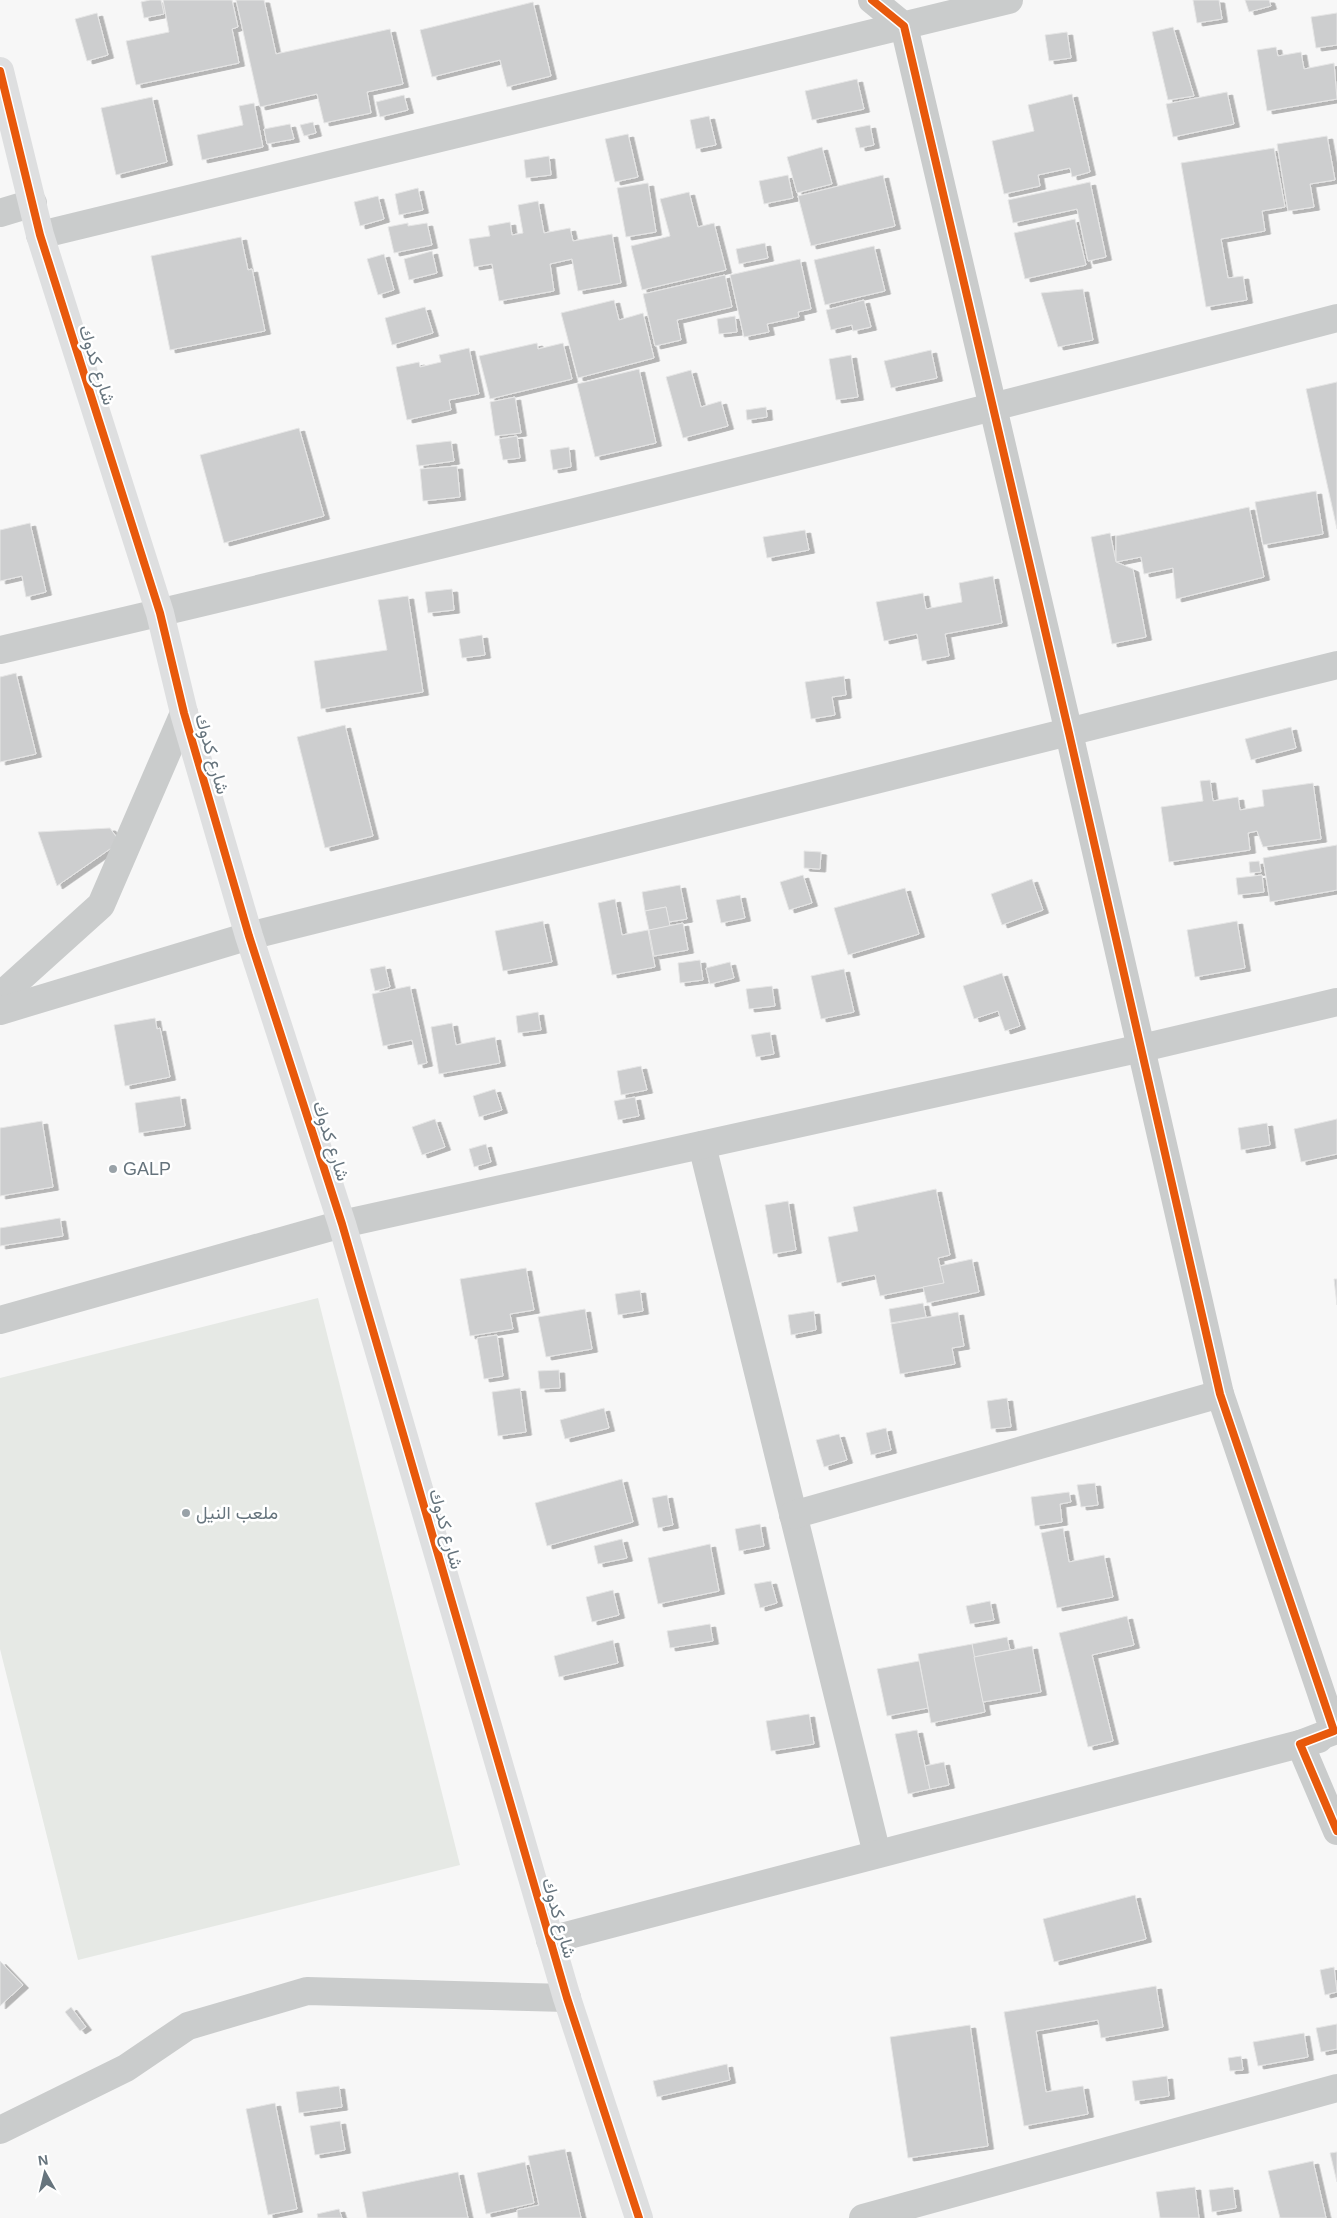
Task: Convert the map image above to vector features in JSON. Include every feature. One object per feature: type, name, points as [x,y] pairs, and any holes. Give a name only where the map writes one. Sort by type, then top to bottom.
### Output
[{"type":"street","points":[[872,0],[904,26],[1142,1048],[1220,1394],[1334,1731],[1300,1744]]},
{"type":"street","points":[[40,235],[1009,0]]},
{"type":"street","name":"شارع كدوك","points":[[0,71],[40,235],[160,613],[184,713],[249,936],[342,1224],[567,1998],[639,2218]]},
{"type":"street","points":[[0,212],[33,204]]},
{"type":"street","points":[[0,650],[160,613],[992,408],[1337,318]]},
{"type":"street","points":[[0,1010],[249,936],[1337,665]]},
{"type":"street","points":[[0,996],[101,906],[184,713]]},
{"type":"street","points":[[0,1320],[342,1224],[1142,1048],[1337,1002]]},
{"type":"street","points":[[702,1145],[877,1854]]},
{"type":"street","points":[[793,1515],[1220,1394]]},
{"type":"street","points":[[550,1940],[1337,1734]]},
{"type":"street","points":[[1300,1744],[1337,1831]]},
{"type":"street","points":[[0,2130],[126,2068],[188,2026],[307,1991],[567,1998]]},
{"type":"street","points":[[863,2218],[1337,2088]]},
{"type":"shaded area","name":"ملعب النيل","points":[[318,1298],[460,1865],[78,1960],[0,1649],[0,1378]]},
{"type":"building","points":[[161,0],[164,14],[144,18],[141,2]]},
{"type":"building","points":[[163,0],[232,0],[238,27],[232,29],[239,63],[136,85],[126,41],[169,32]]},
{"type":"building","points":[[236,0],[264,0],[276,54],[390,29],[403,84],[367,92],[371,113],[324,123],[317,94],[260,107]]},
{"type":"building","points":[[1193,0],[1219,0],[1222,19],[1197,23]]},
{"type":"building","points":[[1245,0],[1269,0],[1271,6],[1249,12]]},
{"type":"building","points":[[533,2],[551,76],[507,87],[500,60],[432,77],[420,30]]},
{"type":"building","points":[[97,13],[108,55],[87,61],[75,19]]},
{"type":"building","points":[[1337,13],[1337,45],[1316,48],[1311,17]]},
{"type":"building","points":[[1173,27],[1194,96],[1168,100],[1152,32]]},
{"type":"building","points":[[1067,32],[1071,58],[1049,61],[1045,35]]},
{"type":"building","points":[[1276,47],[1278,56],[1301,52],[1304,69],[1334,63],[1337,99],[1267,111],[1257,50]]},
{"type":"building","points":[[857,79],[864,109],[812,120],[805,91]]},
{"type":"building","points":[[1227,92],[1234,124],[1173,137],[1166,104]]},
{"type":"building","points":[[1072,94],[1090,172],[1072,177],[1070,168],[1038,175],[1040,186],[1004,194],[992,141],[1034,131],[1028,105]]},
{"type":"building","points":[[404,95],[408,110],[380,117],[376,102]]},
{"type":"building","points":[[152,97],[167,162],[116,175],[101,108]]},
{"type":"building","points":[[254,103],[263,147],[202,160],[197,135],[243,125],[239,106]]},
{"type":"building","points":[[709,116],[716,145],[696,149],[690,120]]},
{"type":"building","points":[[313,122],[316,133],[304,136],[300,125]]},
{"type":"building","points":[[290,124],[294,139],[267,144],[264,129]]},
{"type":"building","points":[[870,125],[874,145],[860,148],[855,128]]},
{"type":"building","points":[[628,134],[638,177],[615,182],[605,139]]},
{"type":"building","points":[[1327,136],[1335,180],[1310,184],[1314,207],[1288,211],[1277,144]]},
{"type":"building","points":[[822,147],[832,184],[797,193],[787,157]]},
{"type":"building","points":[[1274,148],[1285,207],[1262,211],[1265,231],[1221,239],[1228,278],[1243,276],[1247,300],[1206,307],[1181,163]]},
{"type":"building","points":[[549,156],[551,175],[526,178],[524,160]]},
{"type":"building","points":[[788,175],[793,198],[764,204],[759,181]]},
{"type":"building","points":[[883,175],[895,226],[811,246],[798,196]]},
{"type":"building","points":[[1090,182],[1106,257],[1088,261],[1077,209],[1013,223],[1008,200]]},
{"type":"building","points":[[648,183],[656,232],[626,237],[617,188]]},
{"type":"building","points":[[418,188],[423,210],[399,215],[395,194]]},
{"type":"building","points":[[689,192],[698,227],[714,223],[726,270],[642,290],[631,246],[670,236],[660,199]]},
{"type":"building","points":[[378,196],[384,219],[360,226],[354,202]]},
{"type":"building","points":[[538,201],[544,233],[570,228],[573,241],[612,234],[621,283],[578,291],[572,259],[550,264],[554,291],[499,301],[492,264],[474,267],[469,239],[490,236],[488,226],[510,222],[512,235],[523,233],[518,205]]},
{"type":"building","points":[[1075,219],[1086,265],[1025,279],[1014,233]]},
{"type":"building","points":[[408,223],[408,226],[427,223],[432,245],[394,253],[388,227]]},
{"type":"building","points":[[241,237],[248,270],[252,269],[265,331],[170,350],[151,256]]},
{"type":"building","points":[[765,243],[768,258],[739,264],[736,249]]},
{"type":"building","points":[[874,246],[885,291],[825,305],[814,260]]},
{"type":"building","points":[[432,251],[437,273],[409,280],[404,259]]},
{"type":"building","points":[[384,254],[394,290],[378,295],[367,259]]},
{"type":"building","points":[[800,259],[811,309],[798,312],[799,317],[767,324],[769,332],[744,337],[730,275]]},
{"type":"building","points":[[725,275],[732,307],[677,320],[681,340],[655,346],[643,294]]},
{"type":"building","points":[[1083,289],[1093,340],[1058,347],[1041,293]]},
{"type":"building","points":[[614,300],[619,320],[643,313],[654,358],[578,378],[561,313]]},
{"type":"building","points":[[864,300],[871,327],[853,331],[852,325],[831,330],[826,310]]},
{"type":"building","points":[[425,307],[433,333],[392,345],[385,318]]},
{"type":"building","points":[[735,316],[737,332],[719,334],[717,319]]},
{"type":"building","points":[[537,343],[538,349],[563,343],[572,379],[490,399],[479,356]]},
{"type":"building","points":[[469,348],[479,394],[449,400],[451,410],[407,420],[396,367],[419,362],[420,367],[441,362],[439,355]]},
{"type":"building","points":[[931,350],[937,378],[891,388],[884,361]]},
{"type":"building","points":[[851,355],[858,397],[836,400],[829,359]]},
{"type":"building","points":[[639,369],[656,443],[595,457],[577,384]]},
{"type":"building","points":[[691,370],[701,407],[721,401],[728,426],[683,438],[666,377]]},
{"type":"building","points":[[1337,382],[1337,529],[1306,389]]},
{"type":"building","points":[[515,397],[521,433],[495,436],[490,402]]},
{"type":"building","points":[[766,407],[767,417],[747,420],[746,410]]},
{"type":"building","points":[[299,428],[324,516],[224,543],[200,455]]},
{"type":"building","points":[[517,436],[520,458],[503,460],[499,439]]},
{"type":"building","points":[[451,441],[454,461],[419,466],[416,445]]},
{"type":"building","points":[[569,447],[571,467],[553,470],[550,450]]},
{"type":"building","points":[[457,466],[460,497],[423,501],[420,469]]},
{"type":"building","points":[[1316,491],[1323,534],[1263,545],[1255,502]]},
{"type":"building","points":[[1249,507],[1264,577],[1176,599],[1173,568],[1144,574],[1141,557],[1116,562],[1116,536]]},
{"type":"building","points":[[30,523],[46,592],[26,597],[22,576],[0,581],[0,530]]},
{"type":"building","points":[[805,530],[809,550],[767,558],[763,537]]},
{"type":"building","points":[[1110,533],[1116,562],[1133,569],[1146,637],[1112,644],[1091,537]]},
{"type":"building","points":[[993,576],[1002,623],[945,634],[949,656],[922,661],[917,634],[884,641],[876,602],[923,593],[926,609],[962,602],[959,583]]},
{"type":"building","points":[[452,589],[454,610],[428,613],[425,592]]},
{"type":"building","points":[[408,596],[423,692],[321,709],[314,661],[387,650],[378,600]]},
{"type":"building","points":[[482,635],[485,655],[462,658],[459,639]]},
{"type":"building","points":[[16,673],[36,754],[0,762],[0,677]]},
{"type":"building","points":[[844,676],[846,695],[832,697],[835,715],[811,719],[805,682]]},
{"type":"building","points":[[345,725],[373,836],[325,848],[297,737]]},
{"type":"building","points":[[1291,727],[1296,748],[1251,760],[1245,739]]},
{"type":"building","points":[[1210,780],[1213,801],[1238,797],[1240,810],[1264,806],[1262,790],[1313,783],[1321,839],[1263,847],[1257,831],[1248,833],[1250,850],[1169,862],[1161,807],[1203,801],[1200,781]]},
{"type":"building","points":[[110,828],[120,842],[57,886],[38,832]]},
{"type":"building","points":[[1337,845],[1337,890],[1270,902],[1263,858]]},
{"type":"building","points":[[804,851],[821,852],[820,869],[804,868]]},
{"type":"building","points":[[1259,861],[1261,872],[1250,873],[1249,862]]},
{"type":"building","points":[[803,875],[812,903],[789,910],[780,882]]},
{"type":"building","points":[[1262,875],[1264,892],[1238,895],[1236,878]]},
{"type":"building","points":[[1032,879],[1043,910],[1002,925],[991,894]]},
{"type":"building","points":[[680,885],[687,919],[669,922],[666,907],[645,911],[642,892]]},
{"type":"building","points":[[905,888],[919,934],[848,955],[834,908]]},
{"type":"building","points":[[740,895],[745,918],[721,923],[716,900]]},
{"type":"building","points":[[615,899],[622,935],[648,930],[655,967],[612,975],[598,903]]},
{"type":"building","points":[[666,907],[670,926],[649,930],[645,911]]},
{"type":"building","points":[[543,921],[552,962],[503,971],[495,931]]},
{"type":"building","points":[[1237,921],[1245,968],[1195,977],[1187,930]]},
{"type":"building","points":[[683,923],[688,950],[654,956],[649,930]]},
{"type":"building","points":[[700,960],[703,980],[680,983],[678,963]]},
{"type":"building","points":[[730,962],[734,978],[710,984],[706,968]]},
{"type":"building","points":[[385,966],[390,987],[375,991],[370,969]]},
{"type":"building","points":[[844,969],[854,1012],[821,1019],[811,976]]},
{"type":"building","points":[[1002,973],[1020,1026],[1005,1031],[998,1011],[974,1019],[963,986]]},
{"type":"building","points":[[410,986],[427,1063],[418,1065],[412,1040],[383,1046],[372,994]]},
{"type":"building","points":[[772,986],[775,1006],[749,1009],[746,989]]},
{"type":"building","points":[[538,1012],[541,1030],[518,1033],[516,1016]]},
{"type":"building","points":[[155,1018],[157,1029],[160,1028],[170,1077],[125,1086],[114,1025]]},
{"type":"building","points":[[452,1023],[456,1045],[495,1037],[500,1063],[439,1074],[431,1027]]},
{"type":"building","points":[[770,1032],[774,1054],[756,1057],[751,1035]]},
{"type":"building","points":[[641,1066],[647,1090],[621,1095],[617,1071]]},
{"type":"building","points":[[495,1089],[502,1110],[479,1117],[473,1096]]},
{"type":"building","points":[[180,1096],[185,1126],[139,1133],[135,1103]]},
{"type":"building","points":[[635,1097],[639,1116],[618,1120],[614,1101]]},
{"type":"building","points":[[435,1119],[445,1147],[422,1155],[412,1127]]},
{"type":"building","points":[[1337,1119],[1337,1154],[1301,1162],[1294,1129]]},
{"type":"building","points":[[42,1121],[53,1187],[0,1196],[0,1128]]},
{"type":"building","points":[[1267,1123],[1270,1145],[1241,1150],[1238,1128]]},
{"type":"building","points":[[486,1144],[491,1162],[474,1167],[469,1149]]},
{"type":"building","points":[[936,1189],[950,1255],[938,1258],[944,1283],[880,1296],[875,1275],[837,1283],[828,1237],[858,1231],[853,1207]]},
{"type":"building","points":[[788,1201],[796,1250],[773,1254],[765,1205]]},
{"type":"building","points":[[60,1218],[63,1236],[0,1246],[0,1228]]},
{"type":"building","points":[[972,1259],[979,1292],[927,1303],[923,1287],[944,1283],[940,1266]]},
{"type":"building","points":[[526,1268],[534,1310],[510,1314],[513,1329],[470,1336],[460,1279]]},
{"type":"building","points":[[1334,1279],[1337,1279],[1337,1305]]},
{"type":"building","points":[[640,1290],[643,1311],[618,1315],[615,1294]]},
{"type":"building","points":[[923,1303],[926,1317],[891,1323],[889,1309]]},
{"type":"building","points":[[585,1309],[592,1349],[546,1357],[538,1317]]},
{"type":"building","points":[[814,1311],[816,1330],[791,1335],[788,1315]]},
{"type":"building","points":[[958,1312],[964,1346],[952,1348],[955,1364],[900,1374],[891,1324]]},
{"type":"building","points":[[497,1335],[503,1376],[484,1379],[477,1338]]},
{"type":"building","points":[[559,1370],[560,1388],[540,1389],[538,1371]]},
{"type":"building","points":[[520,1388],[526,1432],[498,1436],[492,1392]]},
{"type":"building","points":[[1007,1398],[1011,1427],[991,1429],[987,1401]]},
{"type":"building","points":[[604,1408],[609,1428],[565,1439],[560,1420]]},
{"type":"building","points":[[886,1428],[891,1450],[871,1455],[866,1433]]},
{"type":"building","points":[[839,1434],[847,1460],[824,1467],[816,1440]]},
{"type":"building","points":[[622,1479],[633,1522],[547,1546],[535,1503]]},
{"type":"building","points":[[1095,1483],[1098,1505],[1081,1507],[1077,1485]]},
{"type":"building","points":[[1069,1492],[1071,1502],[1060,1504],[1062,1522],[1035,1526],[1031,1497]]},
{"type":"building","points":[[667,1495],[673,1525],[658,1528],[652,1498]]},
{"type":"building","points":[[760,1524],[764,1546],[739,1551],[735,1529]]},
{"type":"building","points":[[1063,1528],[1069,1562],[1104,1555],[1113,1597],[1057,1608],[1041,1533]]},
{"type":"building","points":[[622,1539],[627,1558],[598,1564],[594,1546]]},
{"type":"building","points":[[710,1544],[719,1591],[658,1604],[648,1558]]},
{"type":"building","points":[[771,1581],[777,1603],[760,1608],[754,1584]]},
{"type":"building","points":[[613,1590],[619,1615],[592,1622],[586,1597]]},
{"type":"building","points":[[990,1601],[994,1620],[970,1624],[966,1606]]},
{"type":"building","points":[[1127,1616],[1134,1645],[1092,1655],[1113,1741],[1088,1747],[1059,1633]]},
{"type":"building","points":[[710,1624],[713,1641],[670,1648],[667,1631]]},
{"type":"building","points":[[1007,1637],[1010,1650],[974,1657],[972,1644]]},
{"type":"building","points":[[613,1640],[618,1663],[559,1677],[554,1656]]},
{"type":"building","points":[[972,1644],[985,1712],[931,1723],[918,1654]]},
{"type":"building","points":[[1032,1646],[1041,1692],[983,1702],[974,1657]]},
{"type":"building","points":[[919,1661],[928,1708],[887,1716],[877,1669]]},
{"type":"building","points":[[809,1714],[814,1744],[771,1751],[766,1721]]},
{"type":"building","points":[[917,1730],[930,1789],[908,1794],[895,1734]]},
{"type":"building","points":[[944,1762],[949,1785],[930,1789],[925,1766]]},
{"type":"building","points":[[1135,1895],[1146,1939],[1054,1962],[1043,1919]]},
{"type":"building","points":[[0,1961],[23,1985],[0,2006]]},
{"type":"building","points":[[1334,1967],[1337,1992],[1325,1995],[1320,1970]]},
{"type":"building","points":[[1156,1986],[1163,2027],[1101,2038],[1098,2020],[1036,2031],[1046,2092],[1083,2086],[1088,2114],[1024,2126],[1004,2012]]},
{"type":"building","points":[[71,2007],[86,2027],[80,2031],[65,2012]]},
{"type":"building","points":[[1337,2024],[1337,2049],[1321,2052],[1316,2028]]},
{"type":"building","points":[[970,2025],[988,2146],[908,2158],[890,2037]]},
{"type":"building","points":[[1304,2033],[1308,2057],[1258,2066],[1253,2042]]},
{"type":"building","points":[[1241,2056],[1243,2070],[1230,2071],[1228,2058]]},
{"type":"building","points":[[727,2064],[730,2080],[657,2097],[653,2081]]},
{"type":"building","points":[[1167,2076],[1169,2096],[1135,2101],[1132,2081]]},
{"type":"building","points":[[339,2086],[342,2107],[299,2113],[296,2092]]},
{"type":"building","points":[[275,2103],[297,2209],[268,2215],[246,2109]]},
{"type":"building","points":[[340,2121],[345,2150],[315,2155],[310,2126]]},
{"type":"building","points":[[565,2149],[581,2218],[518,2218],[517,2210],[539,2205],[528,2156]]},
{"type":"building","points":[[1337,2152],[1337,2182],[1330,2153]]},
{"type":"building","points":[[1313,2161],[1326,2218],[1280,2218],[1268,2171]]},
{"type":"building","points":[[525,2162],[534,2203],[486,2214],[477,2173]]},
{"type":"building","points":[[458,2172],[468,2218],[367,2218],[362,2192]]},
{"type":"building","points":[[1195,2187],[1199,2218],[1160,2218],[1156,2192]]},
{"type":"building","points":[[1233,2187],[1236,2208],[1212,2212],[1209,2190]]},
{"type":"building","points":[[339,2209],[342,2218],[318,2218],[317,2214]]},
{"type":"cycle path","points":[[872,0],[904,26],[1069,733],[1220,1394],[1334,1731],[1300,1744],[1337,1831]]},
{"type":"cycle path","points":[[0,71],[40,235],[160,613],[184,713],[249,936],[342,1224],[567,1998],[639,2218]]},
{"type":"place","name":"GALP","points":[[113,1169]]},
{"type":"place","name":"ملعب النيل","points":[[186,1513]]}]
